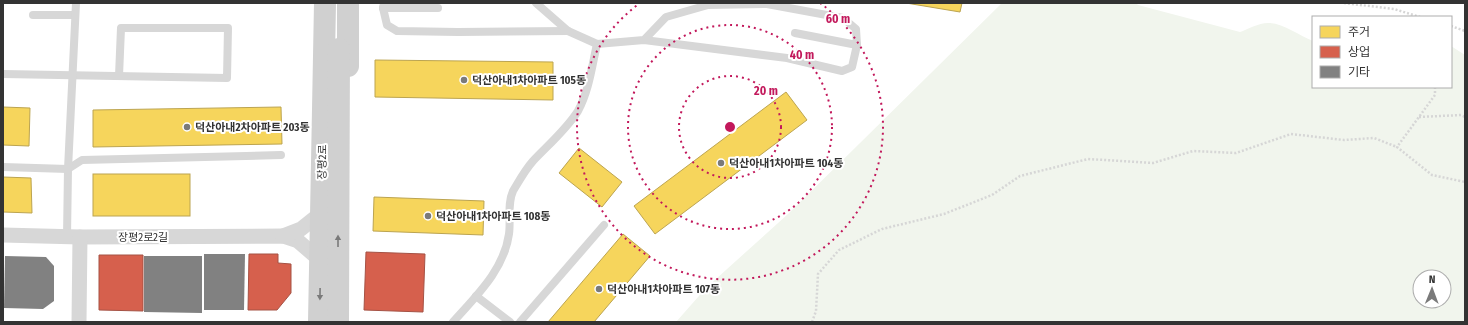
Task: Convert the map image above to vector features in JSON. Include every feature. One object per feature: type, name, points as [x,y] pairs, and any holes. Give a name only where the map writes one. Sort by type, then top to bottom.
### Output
[{"type":"street","points":[[310,3],[313,118],[331,129],[347,122],[348,3]]},
{"type":"street","name":"장평2로","points":[[325,3],[338,322]]},
{"type":"street","name":"장평2로","points":[[319,322],[321,213],[331,129],[339,3]]},
{"type":"street","points":[[283,236],[301,229],[321,213]]},
{"type":"street","name":"장평2로2길","points":[[3,235],[74,237],[283,236]]},
{"type":"street","points":[[283,236],[298,241],[320,260]]},
{"type":"street","points":[[74,237],[78,322]]},
{"type":"lane","points":[[74,237],[68,169],[76,3]]},
{"type":"lane","points":[[536,3],[568,31],[597,44],[644,40],[788,58],[842,71],[852,67],[857,45],[856,30],[843,18],[767,4],[708,5],[666,17],[644,40]]},
{"type":"lane","points":[[438,8],[384,5],[387,25],[397,31],[568,31]]},
{"type":"lane","points":[[33,15],[75,15]]},
{"type":"lane","points":[[3,74],[228,78],[228,28],[121,28],[119,76]]},
{"type":"lane","points":[[795,33],[857,45]]},
{"type":"lane","points":[[453,322],[493,276],[504,255],[509,233],[509,211],[512,194],[520,177],[558,136],[578,111],[588,86],[597,44]]},
{"type":"lane","points":[[3,167],[68,169],[82,160],[281,155]]},
{"type":"lane","points":[[520,322],[604,225]]},
{"type":"lane","points":[[476,296],[510,322]]},
{"type":"path","points":[[1344,3],[1394,9],[1417,16]]},
{"type":"path","points":[[1452,27],[1465,32]]},
{"type":"path","points":[[1397,147],[1435,96],[1435,88]]},
{"type":"path","points":[[1419,117],[1465,117]]},
{"type":"path","points":[[812,322],[816,311],[818,274],[839,250],[882,229],[944,214],[992,195],[1020,176],[1088,159],[1153,163],[1193,151],[1236,153],[1291,134],[1344,140],[1374,138],[1397,147],[1432,175],[1465,182]]},
{"type":"shaded area","points":[[1002,3],[1136,3],[1138,5],[1240,32],[1262,24],[1275,24],[1312,41],[1312,88],[1452,88],[1452,47],[1465,55],[1465,322],[676,322],[706,288],[788,214]]},
{"type":"building: 주거","points":[[906,3],[962,3],[960,12]]},
{"type":"building: 주거","name":"덕산아내1차아파트 105동","points":[[375,60],[553,62],[553,100],[375,97]]},
{"type":"building: 주거","name":"덕산아내1차아파트 104동","points":[[786,92],[807,120],[655,234],[634,206]]},
{"type":"building: 주거","points":[[3,107],[30,108],[29,146],[3,145]]},
{"type":"building: 주거","name":"덕산아내2차아파트 203동","points":[[281,107],[282,144],[93,147],[93,110]]},
{"type":"building: 주거","points":[[579,148],[622,182],[602,207],[559,173]]},
{"type":"building: 주거","points":[[93,174],[190,174],[190,216],[93,216]]},
{"type":"building: 주거","points":[[3,177],[31,178],[32,213],[3,212]]},
{"type":"building: 주거","name":"덕산아내1차아파트 108동","points":[[374,197],[484,201],[483,235],[373,231]]},
{"type":"building: 주거","name":"덕산아내1차아파트 107동","points":[[623,234],[650,256],[594,322],[548,322]]},
{"type":"building: 상업","points":[[366,252],[425,254],[423,312],[364,310]]},
{"type":"building: 상업","points":[[249,254],[278,254],[278,263],[291,264],[291,293],[277,310],[248,310]]},
{"type":"building: 상업","points":[[99,255],[143,255],[143,311],[99,310]]},
{"type":"building: 기타","points":[[204,254],[245,254],[244,310],[204,310]]},
{"type":"building: 기타","points":[[5,256],[46,257],[54,266],[54,301],[43,309],[4,308]]},
{"type":"building: 기타","points":[[144,256],[202,256],[202,313],[144,312]]},
{"type":"place","name":"덕산아내1차아파트 105동","points":[[464,80]]},
{"type":"place","name":"덕산아내2차아파트 203동","points":[[187,127]]},
{"type":"place","name":"덕산아내1차아파트 104동","points":[[721,163]]},
{"type":"place","name":"덕산아내1차아파트 108동","points":[[428,216]]},
{"type":"place","name":"덕산아내1차아파트 107동","points":[[599,289]]}]
